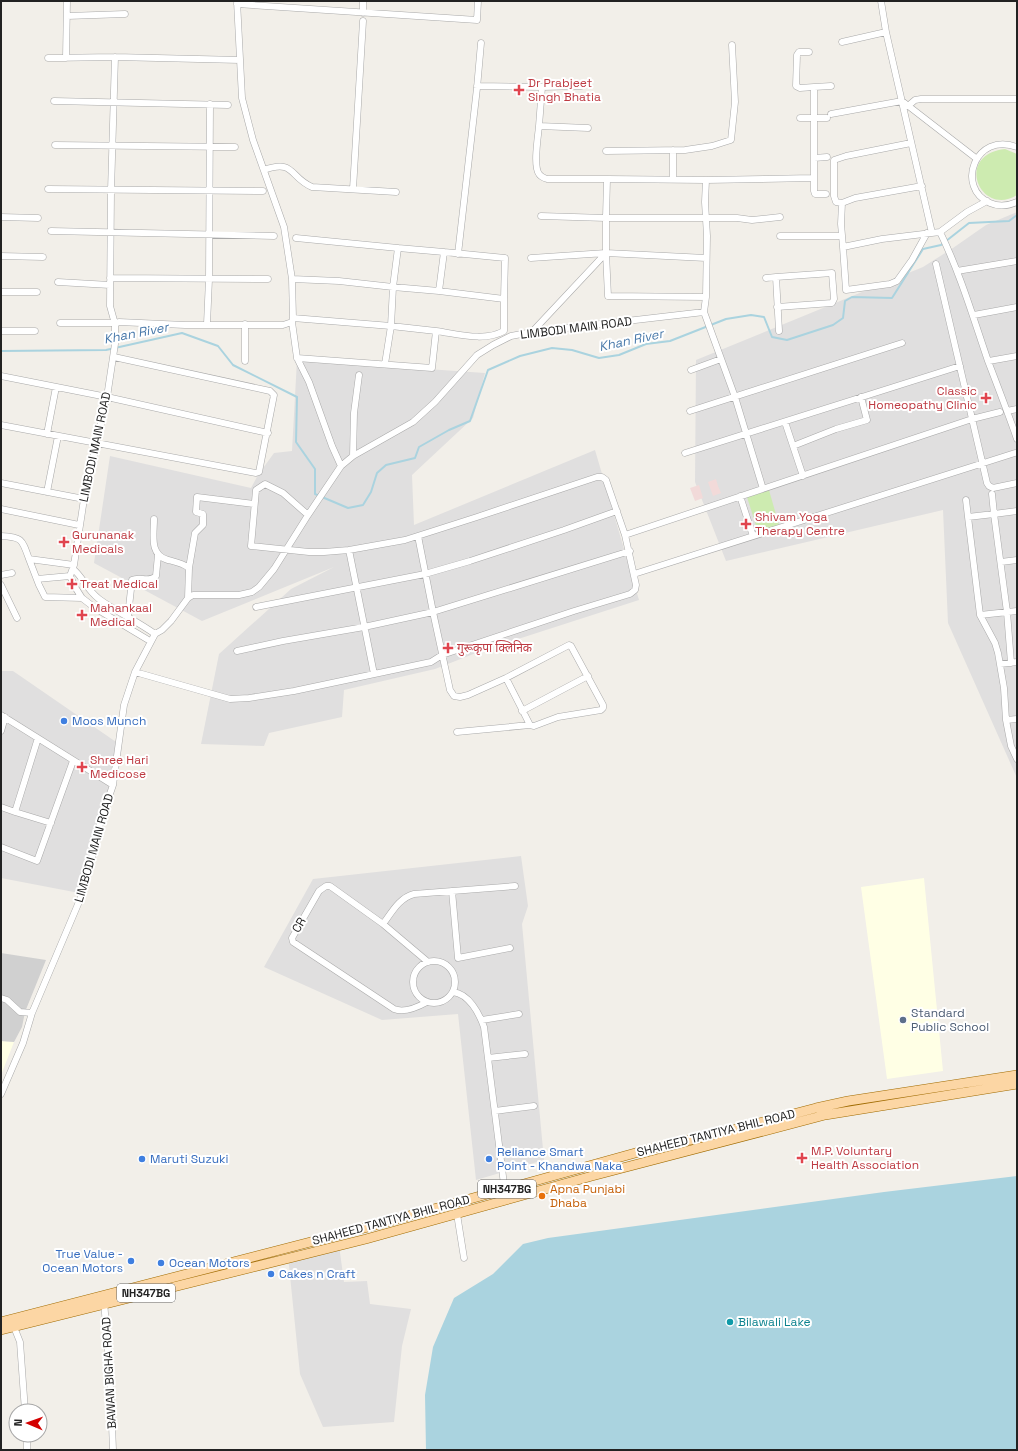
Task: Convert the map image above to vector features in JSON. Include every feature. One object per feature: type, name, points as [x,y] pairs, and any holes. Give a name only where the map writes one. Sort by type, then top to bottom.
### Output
[{"type":"main road","name":"SHAHEED TANTIYA BHIL ROAD","points":[[1,1330],[104,1300],[646,1150],[848,1101],[1017,1076]]},
{"type":"main road","name":"SHAHEED TANTIYA BHIL ROAD","points":[[1,1322],[104,1300],[366,1239],[592,1176],[825,1115],[1017,1084]]},
{"type":"street","points":[[66,58],[67,1]]},
{"type":"street","points":[[363,1],[363,13]]},
{"type":"street","points":[[341,466],[332,446],[309,382],[297,358],[290,322],[292,279],[284,227],[253,140],[242,98],[237,3],[476,20],[478,1]]},
{"type":"street","points":[[842,203],[841,214],[845,288],[848,290],[890,284],[897,281],[930,233],[922,186],[886,32],[881,1]]},
{"type":"street","points":[[67,16],[125,14]]},
{"type":"street","points":[[353,189],[363,21]]},
{"type":"street","points":[[842,42],[886,32]]},
{"type":"street","points":[[458,254],[481,43]]},
{"type":"street","points":[[606,151],[673,150],[712,146],[731,140],[735,102],[732,45]]},
{"type":"street","points":[[809,52],[799,52],[797,55],[796,86],[800,88],[831,86]]},
{"type":"street","points":[[48,58],[115,57],[240,60]]},
{"type":"street","name":"LIMBODI MAIN ROAD","points":[[70,576],[73,567],[84,499],[107,396],[114,356],[115,324],[110,306],[110,281],[115,57]]},
{"type":"street","points":[[477,86],[581,86]]},
{"type":"street","points":[[542,86],[536,166],[540,176],[547,179],[706,180],[814,178]]},
{"type":"street","points":[[814,87],[814,193],[826,194]]},
{"type":"street","points":[[908,106],[915,100],[921,99],[1017,100]]},
{"type":"street","points":[[54,101],[228,105]]},
{"type":"street","points":[[902,101],[977,159]]},
{"type":"street","points":[[800,118],[829,116],[902,101]]},
{"type":"street","points":[[207,324],[209,279],[210,104]]},
{"type":"street","points":[[539,126],[588,128]]},
{"type":"street","points":[[912,143],[846,156],[834,160],[834,196],[836,202],[842,203],[855,198],[922,186]]},
{"type":"street","points":[[1017,147],[1009,144],[998,144],[988,147],[980,154],[974,164],[972,174],[974,185],[979,194],[987,201],[995,205],[1004,206],[1017,202]]},
{"type":"street","points":[[55,145],[235,147]]},
{"type":"street","points":[[672,179],[673,150]]},
{"type":"street","points":[[814,158],[827,157]]},
{"type":"street","points":[[264,170],[279,166],[286,166],[305,184],[312,187],[396,192]]},
{"type":"street","points":[[607,179],[606,253],[608,296],[706,296]]},
{"type":"street","points":[[706,180],[706,296],[704,312],[734,397],[763,489]]},
{"type":"street","points":[[48,190],[263,191]]},
{"type":"street","points":[[843,248],[882,239],[940,232],[967,212],[987,201]]},
{"type":"street","points":[[541,216],[606,218],[737,218],[752,220],[780,217]]},
{"type":"street","points":[[1,217],[38,218]]},
{"type":"street","points":[[51,231],[274,236]]},
{"type":"street","points":[[940,232],[974,315],[1004,411],[1017,439]]},
{"type":"street","points":[[780,236],[842,236]]},
{"type":"street","points":[[60,323],[115,324],[119,322],[245,324],[290,322],[391,326],[436,330],[481,337],[496,335],[504,331],[505,258],[296,238]]},
{"type":"street","points":[[385,364],[391,326],[393,286],[398,248]]},
{"type":"street","points":[[439,290],[444,252]]},
{"type":"street","points":[[532,332],[606,253]]},
{"type":"street","points":[[531,258],[606,253],[706,258]]},
{"type":"street","points":[[1,256],[42,257]]},
{"type":"street","points":[[957,271],[1017,261]]},
{"type":"street","points":[[936,264],[987,483],[993,488],[1017,483]]},
{"type":"street","points":[[766,278],[845,272]]},
{"type":"street","points":[[778,307],[832,303],[834,299],[832,273]]},
{"type":"street","points":[[776,277],[779,331]]},
{"type":"street","points":[[58,282],[268,279]]},
{"type":"street","points":[[292,279],[338,281],[439,290],[504,299]]},
{"type":"street","points":[[1,292],[37,292]]},
{"type":"street","points":[[974,315],[1017,307]]},
{"type":"street","name":"LIMBODI MAIN ROAD","points":[[1,1094],[23,1043],[32,1013],[84,890],[101,820],[113,785],[124,705],[135,672],[155,634],[162,630],[188,598],[193,595],[239,595],[252,592],[259,587],[274,570],[308,514],[341,466],[353,456],[413,422],[435,402],[460,372],[477,355],[493,345],[511,336],[532,332],[704,312]]},
{"type":"street","points":[[245,324],[245,361]]},
{"type":"street","points":[[297,358],[432,368],[436,330]]},
{"type":"street","points":[[1,331],[35,331]]},
{"type":"street","points":[[690,412],[902,343]]},
{"type":"street","points":[[1,425],[256,473],[259,472],[268,433],[274,395],[270,390],[114,356]]},
{"type":"street","points":[[988,361],[1017,356]]},
{"type":"street","points":[[690,370],[720,359]]},
{"type":"street","points":[[685,453],[960,366]]},
{"type":"street","points":[[353,456],[354,413],[359,375]]},
{"type":"street","points":[[1,376],[107,396],[268,433]]},
{"type":"street","points":[[46,434],[56,387]]},
{"type":"street","points":[[793,446],[836,429],[867,420],[861,397]]},
{"type":"street","points":[[625,535],[972,419],[1017,409]]},
{"type":"street","points":[[785,422],[802,476]]},
{"type":"street","points":[[47,492],[58,436]]},
{"type":"street","points":[[634,574],[1015,453]]},
{"type":"street","points":[[135,672],[230,699],[249,698],[287,692],[431,662],[442,656],[574,611],[630,594],[635,590],[636,585],[630,551],[606,480],[602,477],[597,476],[405,540],[349,550],[316,552],[251,546],[256,490],[265,484],[283,493],[308,514]]},
{"type":"street","points":[[1,483],[84,499]]},
{"type":"street","points":[[992,494],[1014,663],[1000,664]]},
{"type":"street","points":[[740,496],[753,536]]},
{"type":"street","points":[[188,598],[189,568],[196,533],[203,525],[203,514],[196,512],[197,497],[254,504]]},
{"type":"street","points":[[966,500],[980,614],[995,643],[1004,688],[1006,720],[1011,746],[1017,759]]},
{"type":"street","points":[[1,509],[79,524]]},
{"type":"street","points":[[256,607],[425,574],[564,530],[617,511]]},
{"type":"street","points":[[968,517],[1017,511]]},
{"type":"street","points":[[128,616],[132,580],[135,578],[150,580],[156,576],[158,555],[154,545],[154,519]]},
{"type":"street","points":[[1,536],[18,539],[24,543],[45,597],[82,598]]},
{"type":"street","points":[[418,536],[442,656],[450,690],[454,696],[460,697],[468,695],[506,678],[569,645],[571,646],[603,705],[601,710],[558,717],[534,726],[530,725],[456,732]]},
{"type":"street","points":[[349,550],[358,588],[364,627],[374,674]]},
{"type":"street","points":[[237,651],[283,641],[364,627],[433,612],[630,551]]},
{"type":"street","points":[[158,555],[162,558],[181,563],[189,568]]},
{"type":"street","points":[[29,559],[73,567],[79,574],[83,583],[100,600],[155,634]]},
{"type":"street","points":[[1001,562],[1017,560]]},
{"type":"street","points":[[1,575],[12,573]]},
{"type":"street","points":[[37,579],[70,576],[82,598],[95,608],[150,641]]},
{"type":"street","points":[[1,584],[17,618]]},
{"type":"street","points":[[980,614],[1017,611]]},
{"type":"street","points":[[522,711],[588,676]]},
{"type":"street","points":[[506,678],[530,725]]},
{"type":"street","points":[[1,731],[3,716],[113,785]]},
{"type":"street","points":[[1006,720],[1017,719]]},
{"type":"street","points":[[15,812],[38,738]]},
{"type":"street","points":[[1,847],[38,861],[50,823],[73,761]]},
{"type":"street","points":[[1,807],[50,823]]},
{"type":"street","name":"CR","points":[[427,1002],[420,1006],[400,1011],[394,1009],[292,940],[319,890],[326,886],[330,886],[383,924],[428,962]]},
{"type":"street","points":[[383,924],[401,901],[407,896],[414,894],[515,886]]},
{"type":"street","points":[[450,968],[456,963],[458,958],[452,891]]},
{"type":"street","points":[[458,958],[510,948]]},
{"type":"street","points":[[428,962],[441,962],[450,968],[454,977],[455,982],[453,992],[446,999],[437,1003],[427,1002],[420,997],[415,989],[415,975],[420,967],[428,962]]},
{"type":"street","points":[[453,992],[465,996],[482,1020],[484,1027],[506,1200]]},
{"type":"street","points":[[1,998],[7,1000],[20,1012],[32,1013]]},
{"type":"street","points":[[482,1020],[519,1014]]},
{"type":"street","points":[[488,1058],[526,1054]]},
{"type":"street","points":[[495,1111],[534,1106]]},
{"type":"street","points":[[457,1214],[464,1258]]},
{"type":"street","name":"BAWAN BIGHA ROAD","points":[[104,1300],[110,1375],[113,1450]]},
{"type":"street","points":[[14,1327],[20,1342],[24,1403]]},
{"type":"shaded area","points":[[1017,212],[1017,778],[948,623],[943,510],[726,561],[695,482],[696,360],[923,267],[986,225]]},
{"type":"shaded area","points":[[297,360],[485,373],[473,418],[412,475],[414,525],[595,450],[639,600],[481,651],[435,669],[344,690],[342,717],[269,733],[264,746],[201,744],[219,654],[291,589],[334,567],[202,621],[94,563],[110,456],[251,488],[258,475],[274,453],[292,451]]},
{"type":"shaded area","points":[[716,479],[721,493],[713,496],[708,482]]},
{"type":"shaded area","points":[[699,485],[703,498],[695,501],[690,488]]},
{"type":"shaded area","points":[[1,671],[13,671],[119,744],[113,785],[84,890],[74,892],[1,878]]},
{"type":"shaded area","points":[[521,856],[528,906],[522,924],[544,1160],[476,1180],[458,1014],[382,1020],[264,967],[313,879]]},
{"type":"shaded area","points":[[924,878],[943,1071],[887,1079],[861,887]]},
{"type":"shaded area","points":[[1,953],[46,960],[25,1012],[22,1027],[14,1042],[1,1041]]},
{"type":"shaded area","points":[[1,1041],[14,1042],[1,1075]]},
{"type":"shaded area","points":[[339,1245],[344,1282],[367,1281],[370,1304],[411,1309],[402,1346],[394,1422],[323,1427],[300,1374],[288,1256]]},
{"type":"green space","points":[[1005,149],[1017,154],[1017,195],[1004,200],[993,198],[984,192],[978,183],[976,172],[980,162],[989,154]]},
{"type":"green space","points":[[769,490],[779,525],[758,532],[747,497]]},
{"type":"water","name":"Bilawali Lake","points":[[1017,1176],[1017,1450],[426,1450],[425,1395],[433,1347],[454,1298],[493,1274],[523,1244],[548,1238],[884,1192]]},
{"type":"waterway","name":"Khan River","points":[[1,351],[106,350],[182,333],[218,346],[233,365],[297,397],[296,442],[315,469],[315,494],[348,508],[363,505],[371,492],[377,473],[386,465],[415,458],[419,447],[449,430],[470,421],[488,370],[520,356],[552,348],[572,350],[599,358],[619,355],[646,344],[670,341],[726,319],[751,315],[764,317],[772,337],[787,340],[833,325],[843,318],[845,301],[852,297],[892,298],[923,249],[941,245],[969,223],[1009,221],[1017,215]]},
{"type":"place","name":"Dr Prabjeet Singh Bhatia","points":[[519,90]]},
{"type":"place","name":"Classic Homeopathy Clinic","points":[[986,398]]},
{"type":"place","name":"Shivam Yoga Therapy Centre","points":[[746,524]]},
{"type":"place","name":"Gurunanak Medicals","points":[[64,542]]},
{"type":"place","name":"Treat Medical","points":[[72,584]]},
{"type":"place","name":"Mahankaal Medical","points":[[82,615]]},
{"type":"place","name":"गुरूकृपा क्लिनिक","points":[[448,648]]},
{"type":"place","name":"Moos Munch","points":[[64,721]]},
{"type":"place","name":"Shree Hari Medicose","points":[[82,767]]},
{"type":"place","name":"Standard Public School","points":[[903,1020]]},
{"type":"place","name":"M.P. Voluntary Health Association","points":[[802,1158]]},
{"type":"place","name":"Maruti Suzuki","points":[[142,1159]]},
{"type":"place","name":"Reliance Smart Point - Khandwa Naka","points":[[489,1159]]},
{"type":"place","name":"Apna Punjabi Dhaba","points":[[542,1196]]},
{"type":"place","name":"True Value - Ocean Motors","points":[[131,1261]]},
{"type":"place","name":"Ocean Motors","points":[[161,1263]]},
{"type":"place","name":"Cakes n Craft","points":[[271,1274]]},
{"type":"place","name":"Bilawali Lake","points":[[730,1322]]}]
